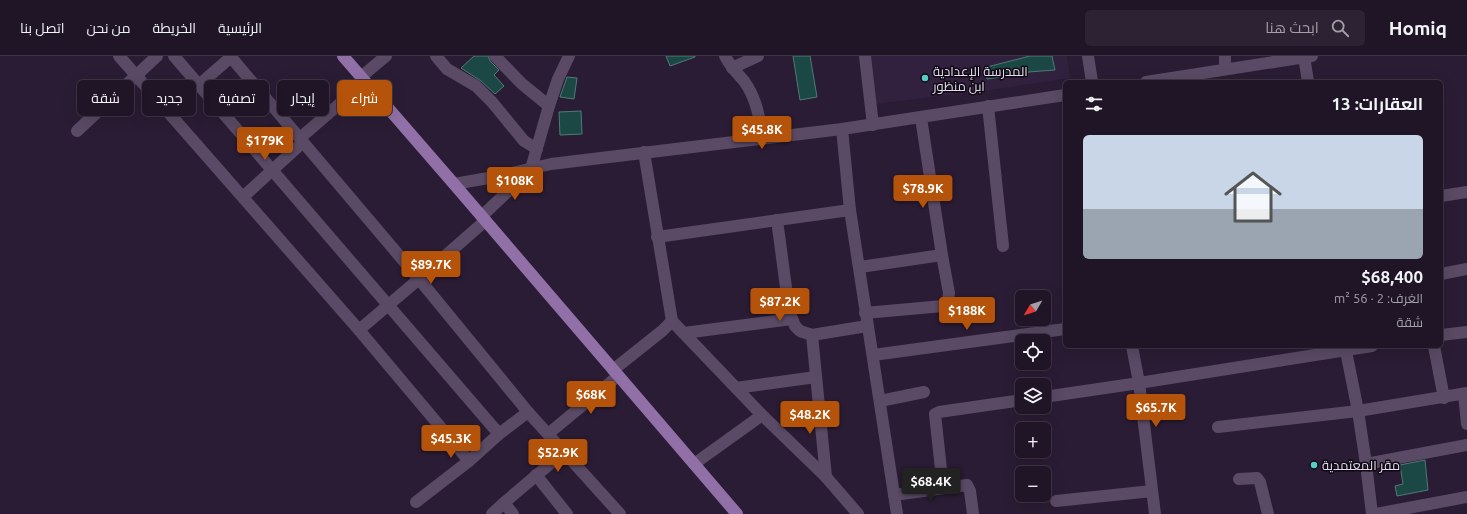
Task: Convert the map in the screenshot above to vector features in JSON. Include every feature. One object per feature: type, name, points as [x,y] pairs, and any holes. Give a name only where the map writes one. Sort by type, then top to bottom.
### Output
[{"type":"main road","points":[[343,56],[737,514]]},
{"type":"street","points":[[119,56],[359,330],[469,460]]},
{"type":"street","points":[[77,131],[156,56]]},
{"type":"street","points":[[174,56],[200,84],[499,434]]},
{"type":"street","points":[[243,197],[273,170],[301,140],[386,56]]},
{"type":"street","points":[[436,56],[447,69],[476,86],[492,102],[524,141],[537,149]]},
{"type":"street","points":[[495,56],[521,83],[549,106]]},
{"type":"street","points":[[359,330],[419,279],[483,218],[531,168],[558,79],[569,56]]},
{"type":"street","points":[[725,56],[754,98],[763,138]]},
{"type":"street","points":[[732,68],[758,56]]},
{"type":"street","points":[[865,56],[873,124]]},
{"type":"street","points":[[1088,56],[1092,80]]},
{"type":"street","points":[[1225,56],[1225,70]]},
{"type":"street","points":[[1159,80],[1307,56],[1308,80]]},
{"type":"street","points":[[200,84],[231,57],[419,279],[528,412],[620,514]]},
{"type":"street","points":[[454,184],[551,164],[842,129],[1063,95]]},
{"type":"street","points":[[988,106],[1003,246]]},
{"type":"street","points":[[865,312],[943,306],[948,300],[950,293],[942,255],[921,118]]},
{"type":"street","points":[[842,129],[850,210],[897,514]]},
{"type":"street","points":[[644,152],[672,320],[762,415],[826,477],[858,514]]},
{"type":"street","points":[[1443,196],[1467,192]]},
{"type":"street","points":[[658,237],[850,210]]},
{"type":"street","points":[[777,220],[789,310],[795,326],[800,331],[812,335],[867,326]]},
{"type":"street","points":[[860,267],[942,255]]},
{"type":"street","points":[[1443,274],[1467,269]]},
{"type":"street","points":[[684,333],[792,319]]},
{"type":"street","points":[[548,434],[662,331],[672,320]]},
{"type":"street","points":[[873,355],[1063,330]]},
{"type":"street","points":[[1443,335],[1467,332]]},
{"type":"street","points":[[812,335],[826,477]]},
{"type":"street","points":[[1132,348],[1139,383],[1155,514]]},
{"type":"street","points":[[1051,396],[1139,383],[1346,348],[1358,411],[1372,514]]},
{"type":"street","points":[[1434,348],[1444,398]]},
{"type":"street","points":[[736,388],[816,377]]},
{"type":"street","points":[[880,401],[924,392]]},
{"type":"street","points":[[1218,427],[1358,411],[1465,394],[1467,424]]},
{"type":"street","points":[[943,488],[935,414],[939,412],[1015,401]]},
{"type":"street","points":[[416,502],[528,412]]},
{"type":"street","points":[[694,464],[762,415]]},
{"type":"street","points":[[1366,464],[1467,445]]},
{"type":"street","points":[[492,514],[564,452]]},
{"type":"street","points":[[536,475],[567,514]]},
{"type":"street","points":[[1239,479],[1257,478],[1260,482],[1268,514]]},
{"type":"street","points":[[894,496],[967,485],[970,491],[973,514]]},
{"type":"street","points":[[1056,501],[1152,491]]},
{"type":"street","points":[[1376,514],[1467,497]]},
{"type":"street","points":[[505,502],[513,514]]},
{"type":"shaded area","name":"المدرسة الإعدادية ابن منظور","points":[[869,56],[1067,56],[1070,78],[982,91],[874,104]]},
{"type":"building","points":[[474,56],[488,56],[490,61],[499,70],[494,75],[504,86],[495,94],[481,81],[461,68]]},
{"type":"building","points":[[666,56],[695,56],[695,57],[670,66]]},
{"type":"building","points":[[793,56],[810,56],[817,97],[800,100]]},
{"type":"building","points":[[1030,56],[1052,56],[1055,70],[1028,72],[987,79],[987,67]]},
{"type":"building","points":[[567,77],[577,78],[574,99],[560,97]]},
{"type":"building","points":[[581,111],[582,134],[560,135],[559,112]]},
{"type":"building","points":[[1425,460],[1428,490],[1397,496],[1395,486],[1403,484],[1400,465]]},
{"type":"place","name":"المدرسة الإعدادية ابن منظور","points":[[925,78]]},
{"type":"place","name":"مقر المعتمدية","points":[[1314,465]]}]
